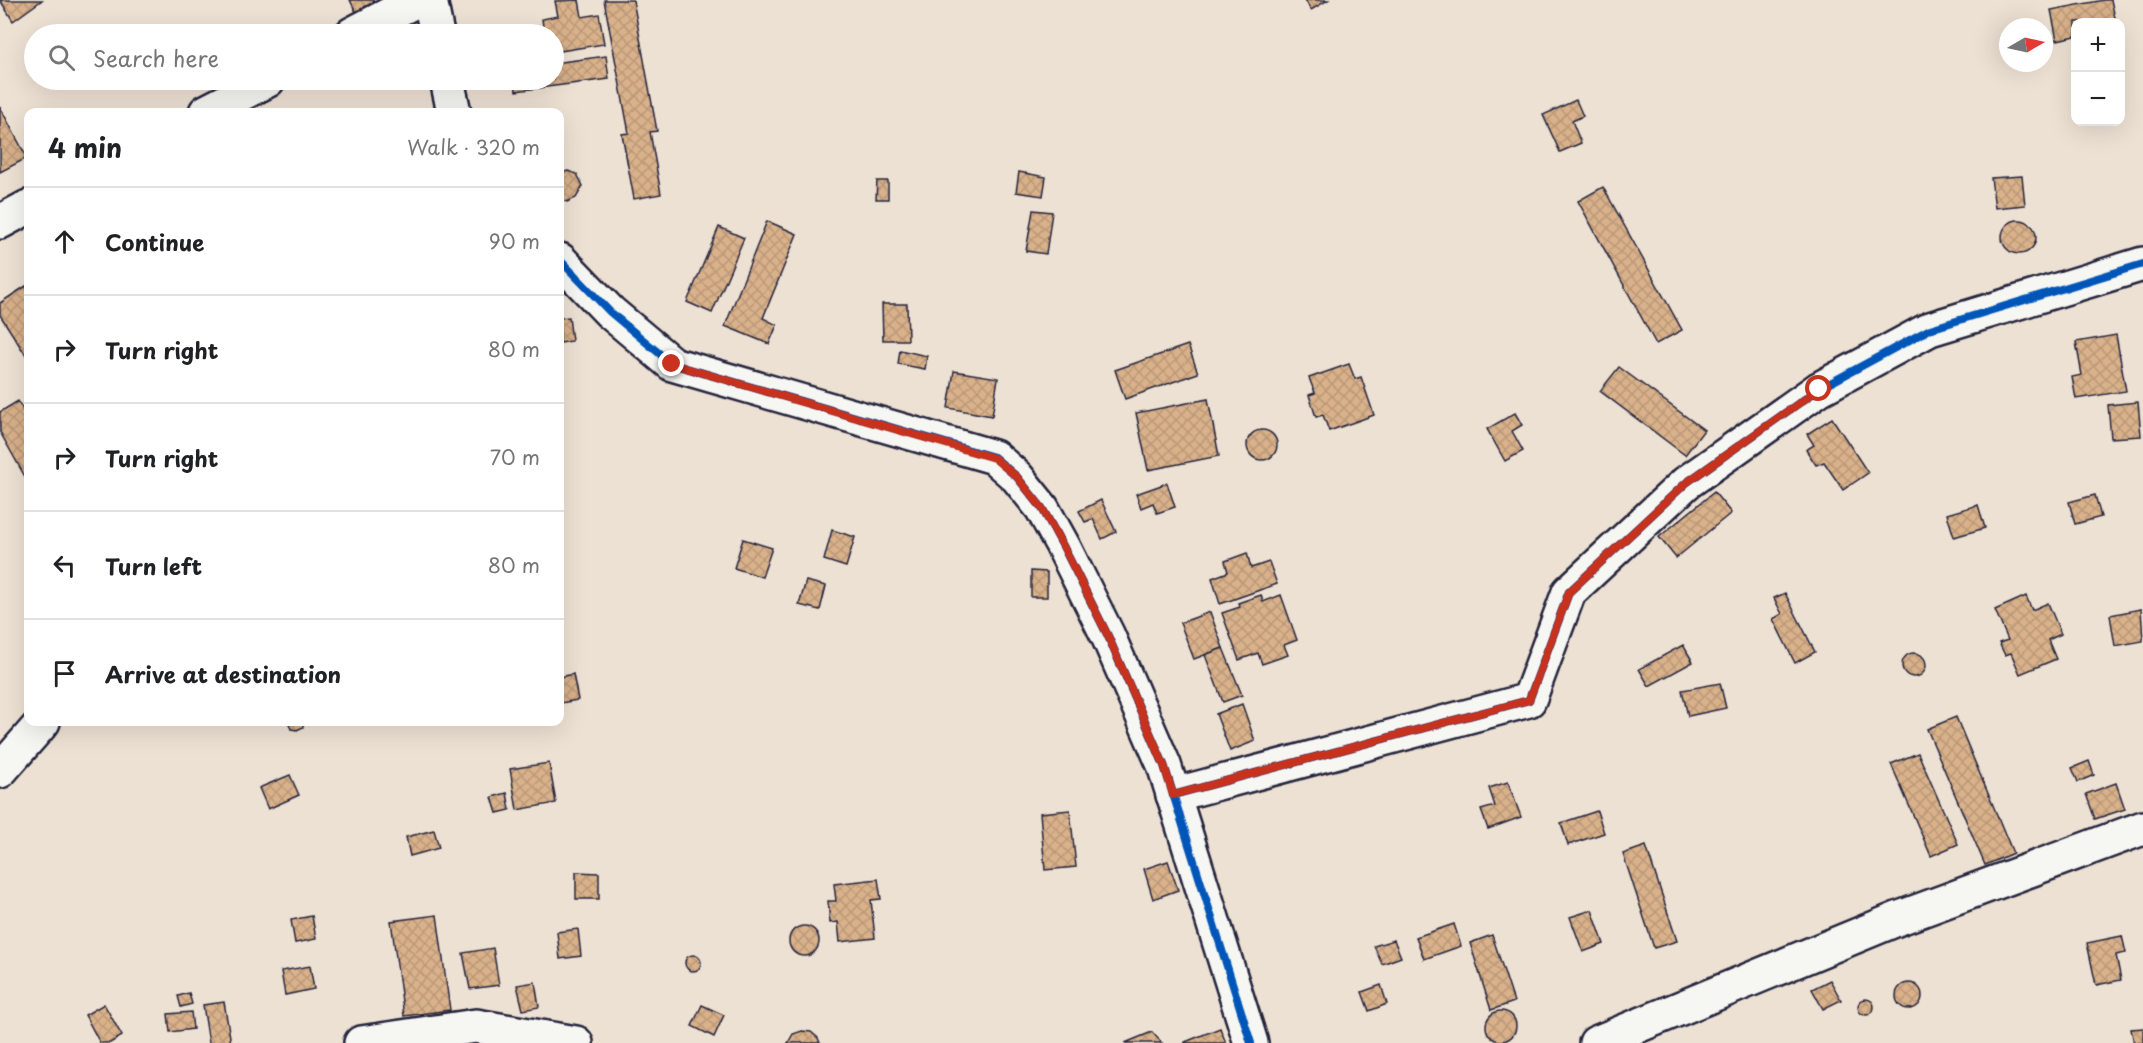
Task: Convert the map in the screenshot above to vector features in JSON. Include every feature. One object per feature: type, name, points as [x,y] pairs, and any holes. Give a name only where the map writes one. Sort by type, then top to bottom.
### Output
[{"type":"street","points":[[371,24],[417,0]]},
{"type":"street","points":[[430,0],[435,24]]},
{"type":"street","points":[[214,108],[249,90]]},
{"type":"street","points":[[449,90],[453,108]]},
{"type":"street","points":[[0,222],[24,209]]},
{"type":"street","points":[[564,264],[610,312],[672,364],[994,458],[1017,477],[1042,508],[1063,546],[1108,636],[1164,765],[1251,1043]]},
{"type":"street","points":[[1173,795],[1529,700],[1569,592],[1686,483],[1743,442],[1819,389],[1930,329],[2143,264]]},
{"type":"street","points":[[0,771],[39,726]]},
{"type":"street","points":[[1596,1043],[1897,919],[2143,828]]},
{"type":"street","points":[[361,1043],[476,1026],[576,1043]]},
{"type":"building","points":[[0,0],[42,0],[13,21]]},
{"type":"building","points":[[350,0],[373,0],[375,5],[357,14]]},
{"type":"building","points":[[579,0],[582,17],[599,14],[604,44],[564,50],[564,24],[543,24],[542,19],[558,16],[555,1]]},
{"type":"building","points":[[604,0],[633,0],[657,131],[650,132],[661,194],[634,199],[622,134],[629,133]]},
{"type":"building","points":[[1305,0],[1328,0],[1311,10]]},
{"type":"building","points":[[2111,0],[2115,18],[2071,18],[2071,37],[2057,40],[2051,10]]},
{"type":"building","points":[[606,56],[609,79],[564,85],[564,62]]},
{"type":"building","points":[[1576,100],[1583,116],[1572,121],[1581,143],[1560,152],[1543,115]]},
{"type":"building","points":[[0,107],[24,152],[24,160],[0,172]]},
{"type":"building","points":[[564,172],[577,174],[583,186],[576,198],[567,202],[564,201]]},
{"type":"building","points":[[1019,172],[1046,177],[1043,196],[1016,192]]},
{"type":"building","points":[[2022,176],[2025,205],[1995,208],[1991,178]]},
{"type":"building","points":[[877,181],[888,181],[888,199],[876,199]]},
{"type":"building","points":[[1603,187],[1682,330],[1656,344],[1578,201]]},
{"type":"building","points":[[1033,210],[1052,212],[1046,254],[1026,251]]},
{"type":"building","points":[[2019,220],[2031,225],[2036,237],[2031,249],[2019,254],[2007,249],[2002,237],[2007,225]]},
{"type":"building","points":[[767,221],[797,234],[763,318],[777,325],[769,344],[725,326]]},
{"type":"building","points":[[719,227],[744,238],[712,313],[687,302]]},
{"type":"building","points":[[24,287],[24,352],[0,315],[0,303]]},
{"type":"building","points":[[882,304],[907,304],[908,340],[883,340]]},
{"type":"building","points":[[569,317],[572,341],[564,342],[564,318]]},
{"type":"building","points":[[2116,335],[2126,391],[2076,399],[2072,377],[2082,375],[2076,342]]},
{"type":"building","points":[[1188,345],[1198,373],[1125,399],[1115,370]]},
{"type":"building","points":[[900,350],[927,356],[925,369],[898,364]]},
{"type":"building","points":[[1349,364],[1355,379],[1361,377],[1374,415],[1329,431],[1323,415],[1316,417],[1309,395],[1315,393],[1309,378]]},
{"type":"building","points":[[1619,367],[1704,430],[1685,455],[1600,391]]},
{"type":"building","points":[[954,371],[998,378],[992,416],[948,408]]},
{"type":"building","points":[[1208,399],[1219,456],[1148,470],[1136,413]]},
{"type":"building","points":[[18,401],[24,412],[24,475],[0,432],[0,412]]},
{"type":"building","points":[[2138,402],[2141,436],[2111,438],[2108,405]]},
{"type":"building","points":[[1515,413],[1522,425],[1512,431],[1523,451],[1505,461],[1487,429]]},
{"type":"building","points":[[1832,418],[1868,473],[1843,490],[1824,462],[1816,465],[1806,450],[1814,445],[1807,434]]},
{"type":"building","points":[[1262,430],[1268,431],[1276,439],[1276,451],[1268,459],[1262,460],[1256,459],[1248,451],[1247,445],[1248,439],[1256,431]]},
{"type":"building","points":[[1167,483],[1175,507],[1157,513],[1153,503],[1141,508],[1136,494]]},
{"type":"building","points":[[1714,492],[1731,513],[1676,558],[1659,537]]},
{"type":"building","points":[[2095,495],[2101,517],[2075,524],[2069,502]]},
{"type":"building","points":[[1101,500],[1116,532],[1102,539],[1093,519],[1085,522],[1079,511]]},
{"type":"building","points":[[1978,505],[1985,528],[1954,537],[1947,514]]},
{"type":"building","points":[[832,530],[855,537],[846,567],[824,560]]},
{"type":"building","points":[[743,539],[772,548],[762,577],[734,568]]},
{"type":"building","points":[[1247,553],[1251,568],[1269,562],[1277,584],[1220,604],[1212,578],[1228,572],[1225,561]]},
{"type":"building","points":[[1031,571],[1047,572],[1047,597],[1031,597]]},
{"type":"building","points":[[806,581],[826,586],[820,610],[799,605]]},
{"type":"building","points":[[1785,593],[1815,652],[1795,663],[1773,619],[1782,614],[1774,598]]},
{"type":"building","points":[[1261,595],[1263,602],[1281,595],[1297,640],[1284,645],[1288,655],[1262,664],[1258,653],[1239,660],[1222,613],[1240,607],[1238,603]]},
{"type":"building","points":[[2026,596],[2032,610],[2048,603],[2061,634],[2048,640],[2056,659],[2020,674],[2011,653],[2005,655],[1999,643],[2008,640],[1995,610]]},
{"type":"building","points":[[2141,609],[2143,641],[2115,646],[2110,615]]},
{"type":"building","points":[[1210,612],[1223,648],[1194,659],[1180,623]]},
{"type":"building","points":[[1683,645],[1693,662],[1649,686],[1639,669]]},
{"type":"building","points":[[1223,648],[1242,695],[1223,702],[1205,655]]},
{"type":"building","points":[[1914,653],[1923,656],[1926,665],[1923,674],[1914,677],[1905,674],[1902,665],[1905,656]]},
{"type":"building","points":[[573,674],[578,700],[564,702],[564,676]]},
{"type":"building","points":[[1720,683],[1726,708],[1688,716],[1682,690]]},
{"type":"building","points":[[1242,704],[1255,741],[1230,751],[1216,714]]},
{"type":"building","points":[[1956,717],[2013,853],[1985,865],[1927,729]]},
{"type":"building","points":[[290,726],[303,726],[297,730],[291,729]]},
{"type":"building","points":[[1918,753],[1958,844],[1931,856],[1891,764]]},
{"type":"building","points":[[2089,761],[2094,775],[2078,782],[2072,768]]},
{"type":"building","points":[[549,763],[556,803],[517,810],[510,769]]},
{"type":"building","points":[[290,775],[299,795],[268,809],[259,788]]},
{"type":"building","points":[[1508,782],[1521,817],[1488,829],[1481,810],[1495,806],[1489,788]]},
{"type":"building","points":[[2116,783],[2125,809],[2095,819],[2086,794]]},
{"type":"building","points":[[507,793],[510,810],[497,813],[492,797]]},
{"type":"building","points":[[1070,810],[1076,867],[1045,870],[1040,813]]},
{"type":"building","points":[[1597,811],[1604,833],[1568,845],[1561,823]]},
{"type":"building","points":[[434,830],[439,848],[410,856],[406,837]]},
{"type":"building","points":[[1646,846],[1677,941],[1654,948],[1623,854]]},
{"type":"building","points":[[1168,861],[1178,890],[1153,899],[1144,869]]},
{"type":"building","points":[[576,872],[599,873],[599,899],[576,899]]},
{"type":"building","points":[[878,879],[881,899],[871,900],[875,938],[840,942],[838,922],[830,923],[828,901],[836,901],[834,884]]},
{"type":"building","points":[[1592,910],[1604,944],[1583,952],[1570,917]]},
{"type":"building","points":[[437,915],[450,1010],[404,1016],[391,921]]},
{"type":"building","points":[[312,916],[316,939],[295,943],[291,920]]},
{"type":"building","points":[[1454,924],[1461,946],[1424,959],[1416,937]]},
{"type":"building","points":[[804,926],[810,927],[818,935],[818,947],[810,955],[804,956],[798,955],[790,947],[789,941],[790,935],[798,927]]},
{"type":"building","points":[[578,929],[581,956],[560,959],[557,932]]},
{"type":"building","points":[[1492,935],[1514,1002],[1491,1010],[1470,943]]},
{"type":"building","points":[[2122,936],[2126,953],[2116,955],[2121,980],[2096,985],[2087,943]]},
{"type":"building","points":[[1394,940],[1401,957],[1382,964],[1374,946]]},
{"type":"building","points":[[493,948],[499,985],[470,989],[463,953]]},
{"type":"building","points":[[690,955],[696,955],[701,963],[699,969],[690,971],[685,966],[685,960]]},
{"type":"building","points":[[310,966],[314,989],[285,995],[281,971]]},
{"type":"building","points":[[1830,980],[1841,1000],[1823,1009],[1812,989]]},
{"type":"building","points":[[535,982],[539,1007],[523,1010],[517,985]]},
{"type":"building","points":[[1909,983],[1918,987],[1922,996],[1918,1005],[1909,1009],[1900,1005],[1896,996],[1900,987]]},
{"type":"building","points":[[1381,985],[1387,1004],[1369,1011],[1362,992]]},
{"type":"building","points":[[189,993],[192,1004],[181,1007],[178,996]]},
{"type":"building","points":[[1866,999],[1872,1001],[1874,1007],[1872,1013],[1866,1015],[1860,1013],[1858,1007],[1860,1001]]},
{"type":"building","points":[[224,1002],[231,1043],[209,1043],[203,1005]]},
{"type":"building","points":[[104,1004],[122,1036],[110,1043],[100,1043],[85,1015]]},
{"type":"building","points":[[702,1005],[724,1015],[714,1037],[692,1026]]},
{"type":"building","points":[[1501,1011],[1512,1015],[1516,1026],[1512,1037],[1501,1041],[1490,1037],[1486,1026],[1490,1015]]},
{"type":"building","points":[[191,1012],[193,1029],[170,1032],[168,1014]]},
{"type":"building","points":[[1220,1028],[1226,1043],[1185,1043],[1185,1042]]},
{"type":"building","points":[[2143,1028],[2143,1043],[2134,1043],[2131,1029]]},
{"type":"building","points":[[802,1031],[811,1032],[820,1043],[788,1043],[793,1034]]},
{"type":"building","points":[[1152,1032],[1162,1043],[1125,1043]]},
{"type":"cycle path","points":[[564,264],[610,312],[672,364],[994,457],[1017,477],[1042,508],[1063,546],[1108,636],[1164,765],[1251,1043]]},
{"type":"cycle path","points":[[1173,795],[1529,700],[1569,592],[1686,483],[1819,389],[1930,329],[2143,264]]},
{"type":"route","points":[[672,364],[962,447],[994,458],[1017,477],[1042,508],[1108,636],[1164,765],[1173,795],[1529,700],[1569,592],[1686,483],[1819,389]]}]
